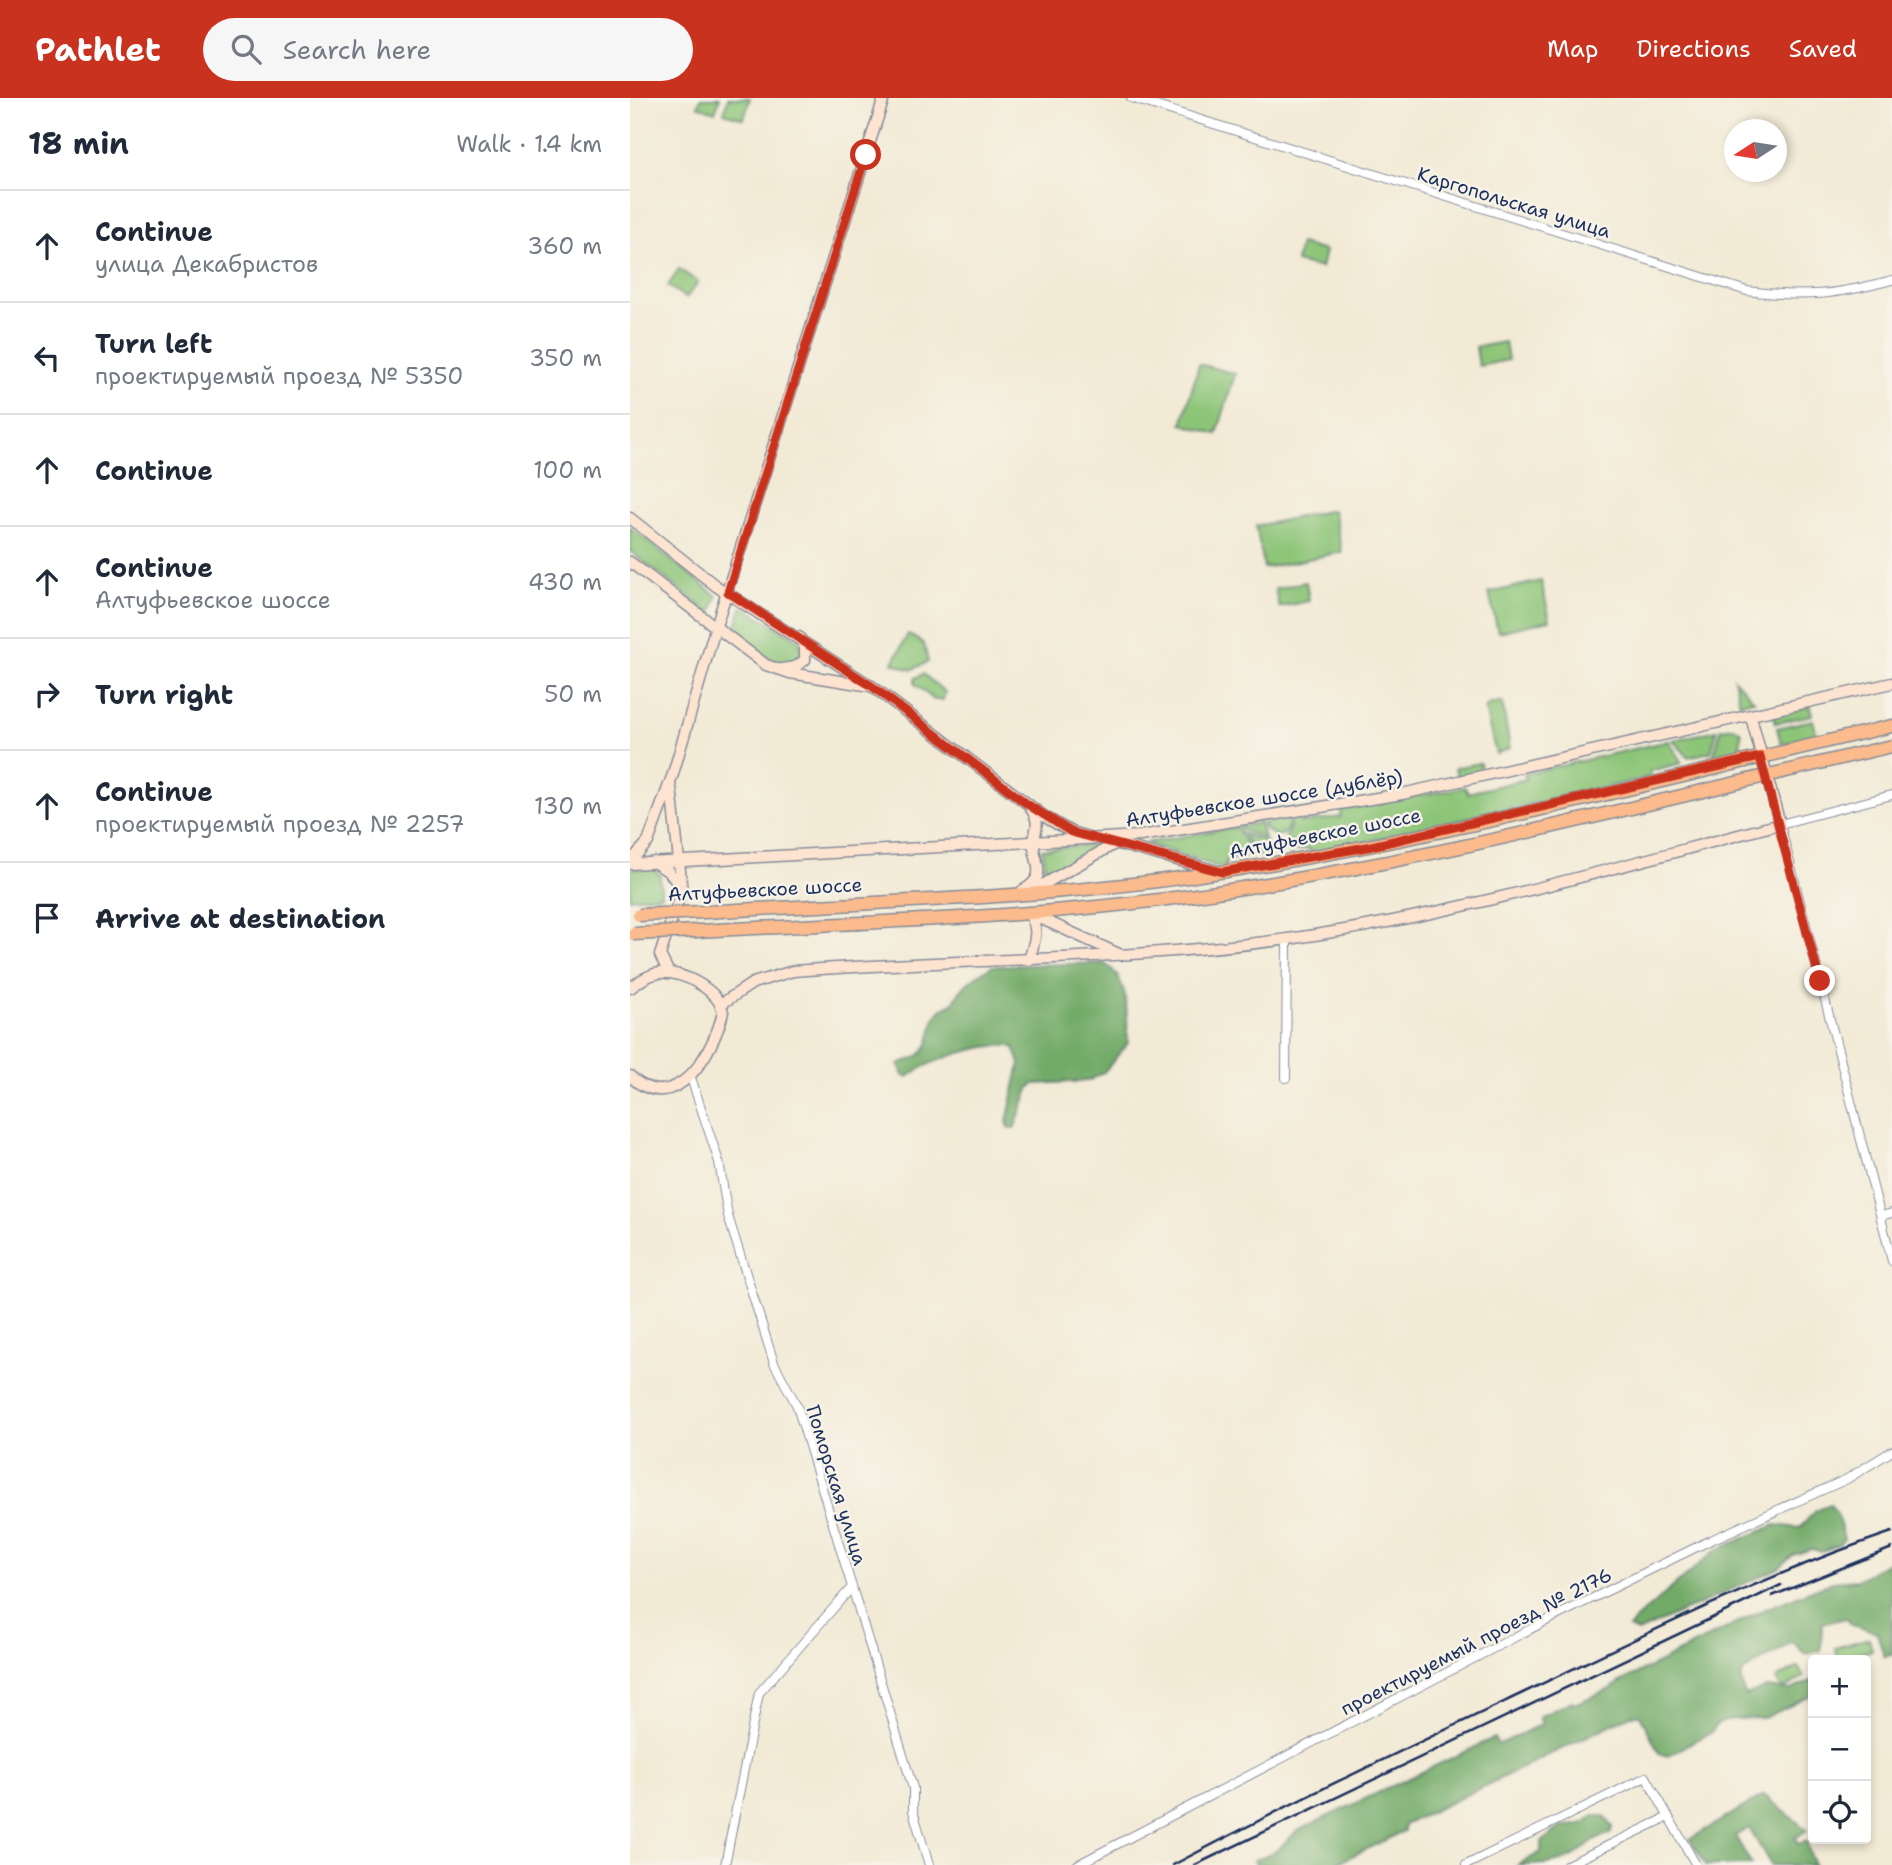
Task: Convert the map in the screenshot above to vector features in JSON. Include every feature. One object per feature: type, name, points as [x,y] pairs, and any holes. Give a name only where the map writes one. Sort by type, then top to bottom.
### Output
[{"type":"main road","points":[[630,863],[648,842],[673,774],[715,629],[884,98]]},
{"type":"main road","points":[[630,518],[728,592],[873,687],[1027,804],[1071,832],[1222,872]]},
{"type":"main road","points":[[630,562],[715,629],[776,669],[873,687]]},
{"type":"main road","points":[[776,669],[795,667],[805,660],[805,647],[797,635]]},
{"type":"main road","name":"Алтуфьевское шоссе (дублёр)","points":[[630,863],[1132,837],[1402,794],[1892,683]]},
{"type":"main road","points":[[721,1004],[753,983],[793,971],[1122,955],[1287,939],[1460,907],[1780,824],[1751,717]]},
{"type":"main road","name":"Алтуфьевское шоссе","points":[[634,915],[1018,894],[1222,872],[1367,847],[1892,726]]},
{"type":"main road","name":"Алтуфьевское шоссе","points":[[631,934],[1028,913],[1166,900],[1325,875],[1892,746]]},
{"type":"main road","points":[[669,973],[660,955],[682,889],[681,860],[671,798],[673,774]]},
{"type":"main road","points":[[1018,894],[1031,886],[1037,876],[1039,864],[1033,843],[1037,821],[1027,804]]},
{"type":"main road","points":[[1018,894],[1047,884],[1116,843],[1132,837]]},
{"type":"main road","points":[[653,861],[669,872],[682,889]]},
{"type":"main road","points":[[1028,913],[1122,955]]},
{"type":"main road","points":[[1028,913],[1034,920],[1037,932],[1029,960]]},
{"type":"main road","points":[[630,988],[647,977],[669,973],[691,980],[721,1004]]},
{"type":"main road","points":[[630,1076],[636,1082],[661,1088],[681,1085],[691,1078],[720,1022],[721,1004]]},
{"type":"street","name":"Каргопольская улица","points":[[1131,98],[1747,292],[1795,297],[1851,291],[1892,281]]},
{"type":"street","points":[[1892,795],[1780,824],[1892,1261]]},
{"type":"street","points":[[1286,1078],[1287,939]]},
{"type":"street","name":"Поморская улица","points":[[691,1078],[719,1162],[728,1216],[774,1363],[796,1406],[913,1787],[913,1811],[929,1865]]},
{"type":"street","points":[[1881,1216],[1892,1213]]},
{"type":"street","name":"проектируемый проезд № 2176","points":[[1077,1865],[1540,1624],[1700,1545],[1847,1479],[1892,1451]]},
{"type":"street","points":[[725,1865],[759,1693],[852,1587]]},
{"type":"street","points":[[1466,1865],[1646,1777],[1696,1865]]},
{"type":"street","points":[[1567,1865],[1668,1817]]},
{"type":"green space","points":[[701,98],[720,98],[715,112],[698,106]]},
{"type":"green space","points":[[728,98],[750,98],[744,119],[724,113]]},
{"type":"green space","points":[[1300,244],[1325,251],[1321,268],[1296,262]]},
{"type":"green space","points":[[679,269],[698,282],[686,298],[668,286]]},
{"type":"green space","points":[[1505,342],[1508,360],[1479,366],[1476,347]]},
{"type":"green space","points":[[1199,364],[1235,374],[1217,434],[1182,424]]},
{"type":"green space","points":[[1333,510],[1342,552],[1264,568],[1256,526]]},
{"type":"green space","points":[[630,527],[717,596],[711,614],[630,551]]},
{"type":"green space","points":[[1541,581],[1550,620],[1498,632],[1489,593]]},
{"type":"green space","points":[[1306,582],[1309,601],[1279,607],[1275,589]]},
{"type":"green space","points":[[743,607],[799,640],[803,656],[790,666],[771,661],[733,632]]},
{"type":"green space","points":[[908,634],[924,644],[928,662],[911,670],[893,663]]},
{"type":"green space","points":[[923,674],[945,692],[943,700],[934,700],[915,684],[915,678]]},
{"type":"green space","points":[[1734,679],[1754,700],[1740,703]]},
{"type":"green space","points":[[1502,702],[1510,748],[1496,754],[1485,709],[1488,705]]},
{"type":"green space","points":[[1810,706],[1812,715],[1775,723],[1773,715]]},
{"type":"green space","points":[[1813,720],[1817,736],[1781,744],[1777,728]]},
{"type":"green space","points":[[1734,727],[1741,732],[1740,755],[1723,761],[1722,756],[1713,758],[1721,729]]},
{"type":"green space","points":[[1717,730],[1711,752],[1688,757],[1673,740]]},
{"type":"green space","points":[[1669,741],[1682,763],[1650,771],[1651,777],[1311,854],[1310,849],[1287,852],[1294,845],[1293,842],[1286,843],[1291,818],[1299,817],[1301,823],[1341,817],[1341,810],[1465,787],[1468,793],[1526,779],[1524,774]]},
{"type":"green space","points":[[1480,763],[1481,772],[1457,777],[1455,768]]},
{"type":"green space","points":[[1287,819],[1289,826],[1284,834],[1275,836],[1265,829],[1263,823]]},
{"type":"green space","points":[[1260,823],[1264,838],[1239,827]]},
{"type":"green space","points":[[1236,827],[1252,854],[1226,861],[1226,866],[1218,867],[1145,843]]},
{"type":"green space","points":[[1243,834],[1265,841],[1268,855],[1256,856]]},
{"type":"green space","points":[[1102,846],[1041,883],[1045,865],[1042,849]]},
{"type":"green space","points":[[651,867],[660,875],[661,895],[630,898],[630,869]]},
{"type":"green space","points":[[1104,963],[1113,970],[1123,988],[1128,1043],[1104,1072],[1088,1081],[1035,1084],[1030,1087],[1014,1129],[1009,1129],[1007,1121],[1020,1064],[1014,1047],[990,1046],[959,1053],[908,1077],[903,1076],[899,1064],[919,1056],[926,1047],[938,1014],[953,1003],[960,991],[980,973],[992,966]]},
{"type":"green space","points":[[1830,1504],[1837,1514],[1844,1539],[1839,1545],[1821,1552],[1812,1549],[1793,1555],[1779,1568],[1638,1632],[1629,1628],[1637,1618],[1716,1550],[1775,1525],[1800,1528],[1815,1511]]},
{"type":"green space","points":[[1892,1560],[1892,1655],[1884,1656],[1877,1632],[1852,1625],[1846,1618],[1822,1624],[1821,1651],[1805,1654],[1793,1642],[1743,1672],[1741,1680],[1745,1696],[1766,1688],[1791,1690],[1808,1682],[1808,1697],[1764,1718],[1733,1719],[1717,1724],[1712,1732],[1667,1756],[1659,1753],[1640,1715],[1631,1715],[1404,1825],[1404,1831],[1333,1865],[1256,1865],[1254,1860],[1276,1851],[1297,1831],[1494,1738],[1498,1745],[1542,1724],[1539,1717],[1572,1701],[1574,1704],[1611,1689],[1763,1610],[1832,1582],[1857,1580]]},
{"type":"green space","points":[[1869,1638],[1872,1650],[1853,1655],[1837,1655],[1835,1648]]},
{"type":"green space","points":[[1798,1667],[1804,1677],[1782,1690],[1776,1679]]},
{"type":"green space","points":[[1764,1795],[1807,1830],[1795,1838],[1798,1844],[1806,1841],[1814,1865],[1771,1865],[1749,1828],[1735,1836],[1752,1865],[1706,1865],[1690,1839]]},
{"type":"green space","points":[[1595,1816],[1604,1816],[1613,1827],[1610,1834],[1595,1839],[1577,1854],[1563,1860],[1518,1865],[1541,1852],[1541,1843],[1562,1826],[1579,1825]]},
{"type":"railway","points":[[1173,1865],[1350,1776],[1663,1626],[1799,1566],[1892,1532]]},
{"type":"railway","points":[[1772,1596],[1892,1548]]},
{"type":"railway","points":[[1195,1865],[1781,1585]]},
{"type":"route","points":[[866,155],[728,592],[873,687],[1027,804],[1071,832],[1222,872],[1367,847],[1760,757],[1820,981]]}]
